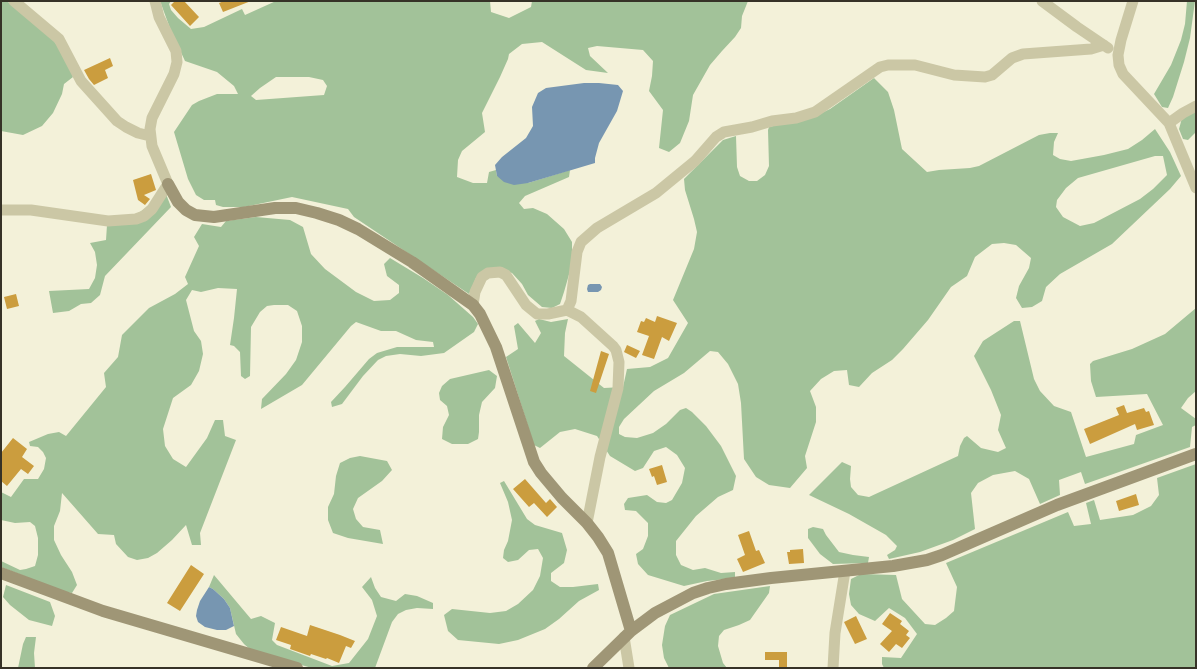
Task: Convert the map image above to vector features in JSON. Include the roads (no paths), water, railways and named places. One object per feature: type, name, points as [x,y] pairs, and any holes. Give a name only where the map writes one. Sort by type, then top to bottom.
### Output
[{"type":"street","points":[[14,1],[59,40],[81,80],[117,121],[138,133],[150,136]]},
{"type":"street","points":[[155,1],[160,17],[176,51],[177,62],[174,74],[152,118],[150,136],[152,146],[168,184],[178,202],[186,210],[195,215],[214,217],[275,208],[296,208],[339,220],[358,229],[412,262],[473,305],[487,326],[496,347],[534,462],[541,473],[562,498],[587,523],[608,553],[627,634],[630,668]]},
{"type":"street","points":[[1042,1],[1118,55]]},
{"type":"street","points":[[1133,1],[1118,55],[1119,65],[1124,74],[1169,123],[1196,188]]},
{"type":"street","points":[[567,310],[572,295],[577,252],[581,242],[597,228],[656,193],[695,161],[716,137],[724,132],[752,127],[772,121],[796,118],[815,112],[880,67],[888,65],[915,65],[954,75],[985,77],[992,75],[1012,58],[1022,54],[1091,49],[1104,45]]},
{"type":"street","points":[[1169,123],[1196,106]]},
{"type":"street","points":[[1,210],[31,210],[108,221],[136,219],[144,216],[152,208],[168,184]]},
{"type":"street","points":[[473,305],[475,292],[482,277],[488,273],[500,272],[506,275],[526,305],[537,314],[548,314],[567,310],[581,317],[616,350],[619,362],[618,388],[600,458],[587,523]]},
{"type":"street","points":[[593,668],[627,634],[655,613],[693,593],[708,588],[771,578],[910,563],[942,555],[1057,505],[1196,454]]},
{"type":"street","points":[[833,668],[836,633],[845,571]]},
{"type":"street","points":[[1,573],[103,611],[297,668]]},
{"type":"water","points":[[584,83],[618,85],[623,91],[617,111],[599,143],[595,163],[528,183],[514,185],[504,182],[497,176],[495,165],[502,157],[526,138],[533,126],[532,107],[538,93],[546,88]]},
{"type":"water","points":[[600,284],[602,287],[601,290],[598,292],[588,292],[588,285]]},
{"type":"water","points":[[209,587],[224,599],[230,608],[234,626],[226,630],[217,630],[205,627],[198,622],[196,616],[197,610],[200,601]]}]
